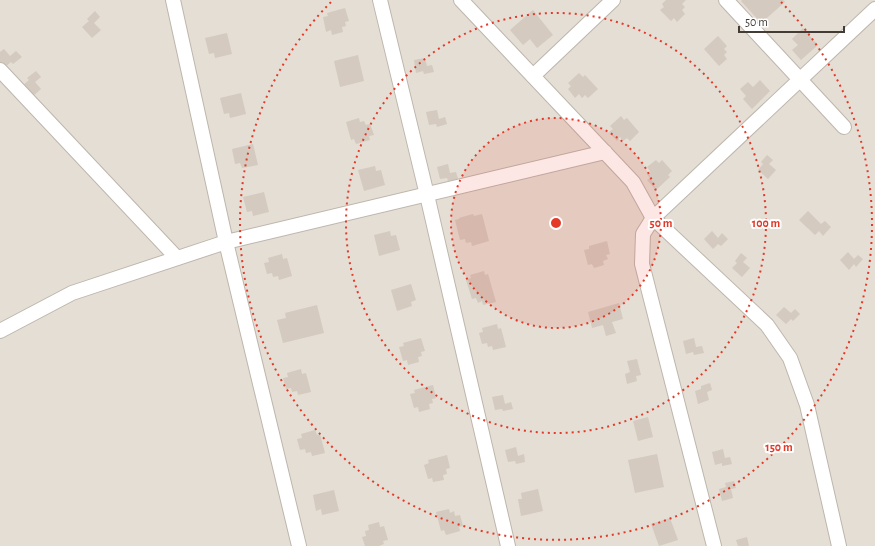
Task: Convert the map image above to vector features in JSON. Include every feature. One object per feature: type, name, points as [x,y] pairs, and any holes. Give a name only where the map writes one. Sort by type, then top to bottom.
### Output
[{"type":"street","points":[[173,0],[226,242],[300,546]]},
{"type":"street","points":[[380,0],[427,194],[508,546]]},
{"type":"street","points":[[461,0],[633,182],[653,218],[767,326],[790,358],[807,405],[839,546]]},
{"type":"street","points":[[533,76],[613,0]]},
{"type":"street","points":[[726,0],[844,127]]},
{"type":"street","points":[[714,546],[642,264],[643,234],[653,218],[875,9]]},
{"type":"street","points":[[0,70],[177,258]]},
{"type":"street","points":[[0,331],[72,293],[226,242],[605,152]]},
{"type":"shaded area","points":[[0,0],[875,0],[875,546],[0,546]]},
{"type":"building","points":[[666,0],[686,0],[682,4],[685,7],[682,10],[685,14],[677,22],[674,18],[671,21],[660,10],[664,7],[662,4]]},
{"type":"building","points":[[783,0],[785,2],[761,23],[741,1]]},
{"type":"building","points":[[345,8],[349,21],[345,22],[346,26],[342,27],[343,32],[332,35],[331,30],[326,32],[323,17],[328,16],[327,13]]},
{"type":"building","points":[[533,10],[553,35],[537,48],[530,39],[523,45],[510,30]]},
{"type":"building","points":[[95,11],[100,17],[94,23],[101,30],[92,38],[82,27],[89,21],[87,19]]},
{"type":"building","points":[[803,28],[818,45],[801,60],[792,50],[798,45],[792,39]]},
{"type":"building","points":[[227,33],[232,54],[215,58],[214,53],[209,54],[205,38]]},
{"type":"building","points":[[718,36],[727,46],[724,49],[727,52],[724,55],[727,59],[719,66],[704,49]]},
{"type":"building","points":[[4,49],[10,56],[16,51],[22,57],[13,64],[11,62],[4,68],[0,63],[0,52]]},
{"type":"building","points":[[358,55],[364,81],[340,87],[334,61]]},
{"type":"building","points":[[425,58],[427,66],[432,65],[434,72],[424,74],[423,71],[416,73],[414,60]]},
{"type":"building","points":[[36,71],[41,77],[35,82],[41,89],[32,97],[22,86],[29,80],[27,78]]},
{"type":"building","points":[[579,73],[583,77],[585,75],[598,89],[588,98],[585,95],[582,98],[579,94],[575,98],[568,89],[571,86],[568,83]]},
{"type":"building","points":[[760,80],[770,91],[752,109],[743,99],[746,96],[740,89],[748,82],[753,87]]},
{"type":"building","points":[[241,93],[246,114],[230,118],[229,113],[224,114],[220,98]]},
{"type":"building","points":[[437,110],[439,119],[445,117],[447,124],[437,127],[436,124],[429,125],[426,112]]},
{"type":"building","points":[[621,116],[624,120],[627,118],[639,132],[630,141],[627,138],[623,141],[620,137],[617,141],[609,132],[613,129],[610,126]]},
{"type":"building","points":[[359,118],[360,122],[364,121],[366,125],[370,124],[374,135],[369,136],[370,140],[356,144],[354,139],[351,140],[346,122]]},
{"type":"building","points":[[253,144],[258,165],[242,168],[240,163],[235,164],[232,149]]},
{"type":"building","points":[[767,155],[773,160],[769,164],[776,170],[768,179],[758,170],[763,164],[761,162]]},
{"type":"building","points":[[656,160],[659,163],[662,160],[672,171],[668,175],[670,177],[656,190],[647,180],[650,178],[647,174],[650,171],[647,167]]},
{"type":"building","points":[[448,164],[450,173],[456,172],[458,179],[448,181],[447,178],[440,179],[437,167]]},
{"type":"building","points":[[375,166],[376,171],[381,170],[385,185],[364,191],[358,170]]},
{"type":"building","points":[[264,192],[269,212],[253,216],[252,211],[247,212],[243,197]]},
{"type":"building","points":[[808,211],[821,224],[825,221],[831,227],[823,236],[819,231],[815,235],[799,220]]},
{"type":"building","points":[[473,214],[474,216],[482,214],[489,241],[472,246],[471,242],[466,243],[465,239],[460,240],[455,220]]},
{"type":"building","points":[[390,231],[391,236],[396,235],[400,250],[379,256],[374,235]]},
{"type":"building","points":[[712,231],[718,238],[722,233],[728,239],[721,246],[718,244],[713,249],[704,239]]},
{"type":"building","points":[[607,241],[610,254],[606,255],[608,259],[603,261],[604,265],[594,268],[592,264],[588,265],[584,250],[589,249],[589,246]]},
{"type":"building","points":[[848,252],[854,259],[858,255],[863,259],[856,267],[854,264],[849,270],[840,260]]},
{"type":"building","points":[[741,253],[747,258],[743,262],[750,268],[742,277],[732,268],[737,263],[735,261]]},
{"type":"building","points":[[282,254],[283,259],[287,258],[292,276],[279,280],[278,276],[273,277],[272,273],[267,274],[264,263],[269,262],[268,258]]},
{"type":"building","points":[[484,271],[485,275],[488,274],[496,302],[483,305],[482,301],[478,303],[476,298],[472,299],[466,280],[471,278],[470,275]]},
{"type":"building","points":[[411,284],[416,300],[411,302],[412,306],[397,311],[391,290]]},
{"type":"building","points":[[619,303],[623,319],[612,322],[616,333],[606,336],[603,325],[592,328],[588,312]]},
{"type":"building","points":[[317,305],[324,333],[283,343],[277,320],[286,318],[285,313]]},
{"type":"building","points":[[784,307],[791,313],[795,309],[800,314],[793,321],[791,319],[786,324],[776,315]]},
{"type":"building","points":[[497,324],[498,329],[501,328],[506,347],[493,350],[492,346],[488,347],[487,343],[482,344],[479,333],[483,332],[482,328]]},
{"type":"building","points":[[421,338],[425,351],[421,352],[422,356],[418,357],[419,362],[408,365],[407,360],[403,361],[399,347],[404,346],[403,343]]},
{"type":"building","points":[[694,338],[696,347],[702,346],[704,353],[694,355],[693,352],[686,354],[683,341]]},
{"type":"building","points":[[637,359],[641,375],[636,376],[637,381],[627,384],[625,374],[630,372],[627,361]]},
{"type":"building","points":[[301,369],[302,374],[306,373],[311,392],[298,395],[297,391],[292,392],[291,388],[286,389],[283,378],[288,377],[287,373]]},
{"type":"building","points":[[710,383],[712,390],[707,392],[709,400],[698,404],[695,391],[701,389],[701,386]]},
{"type":"building","points":[[433,385],[436,398],[432,399],[433,403],[429,404],[430,409],[419,412],[418,407],[414,408],[410,394],[415,393],[414,390]]},
{"type":"building","points":[[503,395],[505,404],[511,402],[513,409],[503,411],[502,409],[495,410],[492,397]]},
{"type":"building","points":[[648,417],[653,437],[638,441],[633,421]]},
{"type":"building","points":[[315,430],[317,435],[320,434],[325,453],[312,456],[311,452],[306,453],[305,449],[300,450],[297,439],[302,438],[301,434]]},
{"type":"building","points":[[516,447],[518,456],[524,454],[525,462],[516,464],[515,461],[508,462],[505,450]]},
{"type":"building","points":[[723,449],[725,458],[730,457],[732,464],[722,466],[722,463],[715,465],[712,452]]},
{"type":"building","points":[[657,454],[664,487],[635,493],[628,460]]},
{"type":"building","points":[[447,455],[450,468],[446,469],[447,474],[443,475],[444,480],[433,482],[432,478],[428,479],[424,465],[429,463],[428,460]]},
{"type":"building","points":[[734,481],[736,488],[731,489],[733,498],[722,501],[719,489],[726,487],[725,483]]},
{"type":"building","points":[[538,489],[543,511],[521,516],[518,499],[522,499],[521,493]]},
{"type":"building","points":[[334,490],[339,511],[322,515],[321,509],[316,511],[313,495]]},
{"type":"building","points":[[449,509],[450,513],[454,511],[455,516],[460,515],[463,526],[459,527],[460,531],[446,535],[444,530],[441,531],[436,512]]},
{"type":"building","points":[[670,518],[678,540],[659,546],[651,524]]},
{"type":"building","points":[[379,522],[380,527],[384,526],[388,540],[383,541],[384,544],[379,546],[365,546],[362,537],[366,536],[365,531],[369,530],[368,525]]},
{"type":"building","points":[[747,537],[749,546],[738,546],[736,540]]}]
